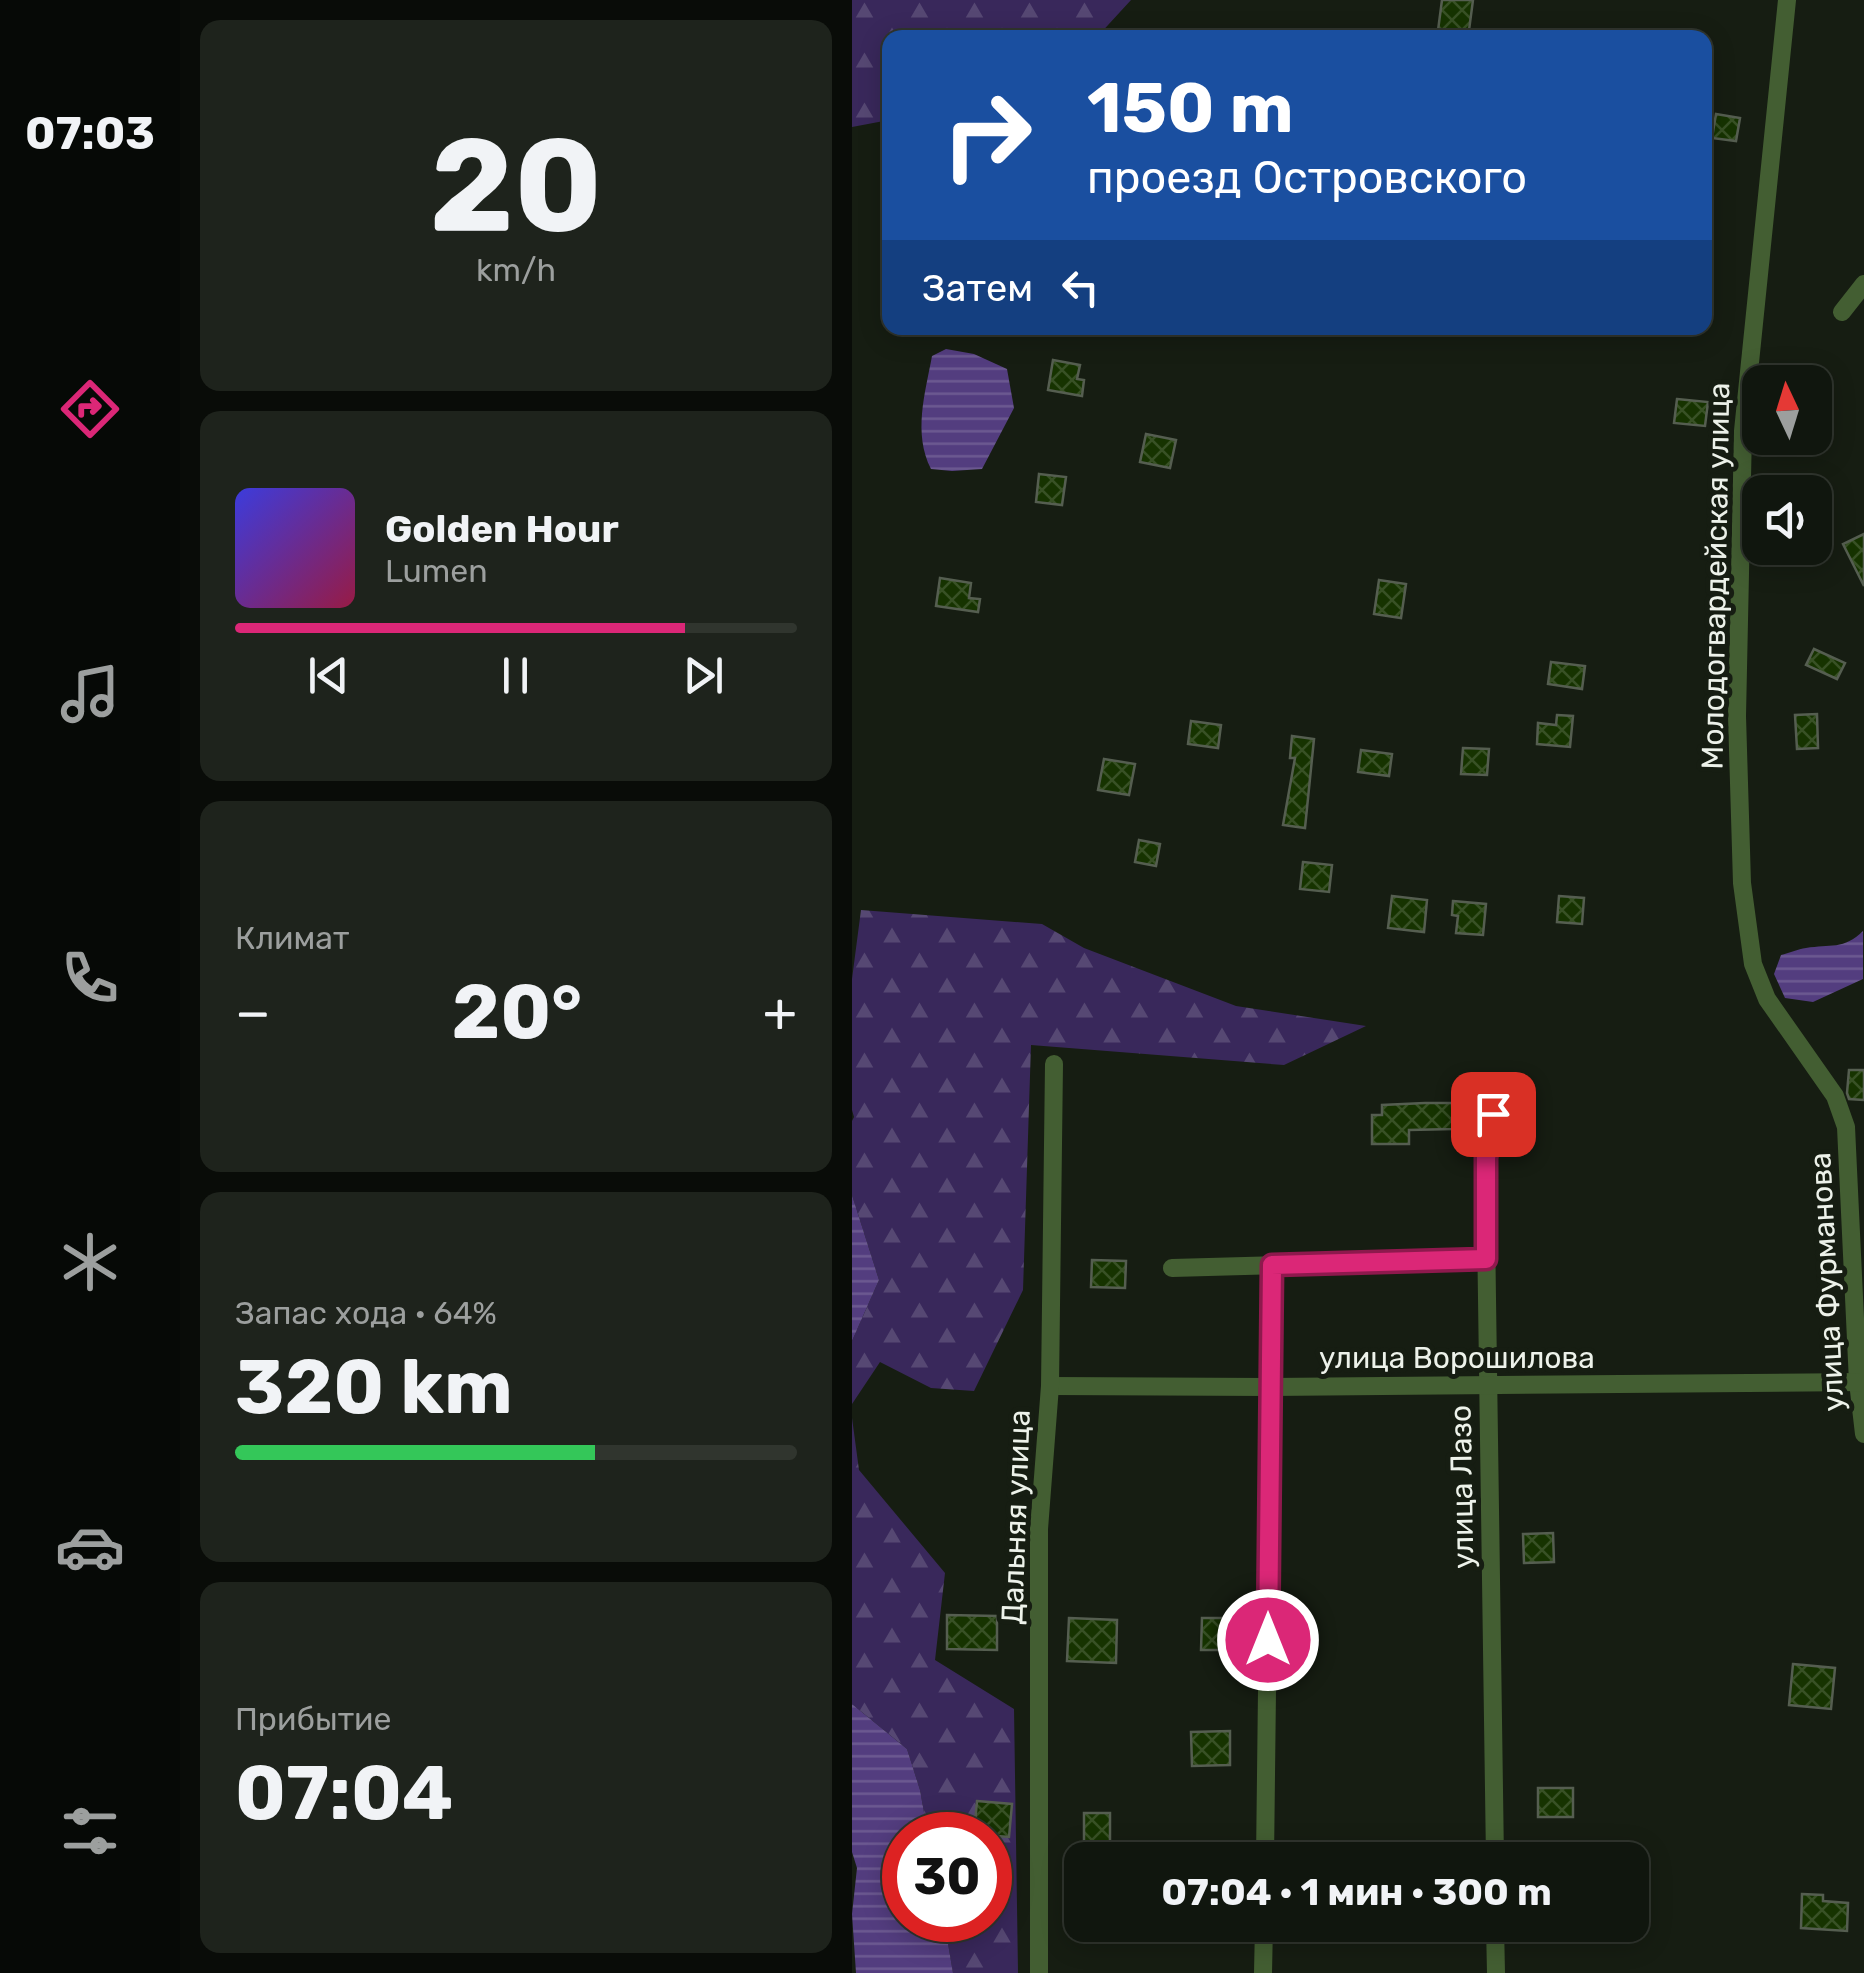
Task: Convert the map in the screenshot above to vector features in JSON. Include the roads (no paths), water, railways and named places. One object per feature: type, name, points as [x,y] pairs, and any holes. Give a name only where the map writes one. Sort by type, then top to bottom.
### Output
[{"type":"street","name":"Молодогвардейская улица","points":[[1787,0],[1743,432],[1736,716],[1742,884],[1753,964],[1767,1000],[1855,1127]]},
{"type":"street","points":[[1842,312],[1864,284]]},
{"type":"street","name":"Дальняя улица","points":[[1039,1973],[1038,1529],[1050,1386],[1054,1064]]},
{"type":"street","name":"улица Лазо","points":[[1493,1114],[1486,1158],[1486,1259],[1495,1842]]},
{"type":"street","name":"улица Фурманова","points":[[1855,1127],[1864,1434]]},
{"type":"street","points":[[1172,1268],[1486,1259]]},
{"type":"street","points":[[1265,1842],[1272,1265]]},
{"type":"street","name":"улица Ворошилова","points":[[1050,1386],[1861,1382]]},
{"type":"street","points":[[1264,1942],[1264,1973]]},
{"type":"street","points":[[1496,1942],[1496,1973]]}]
